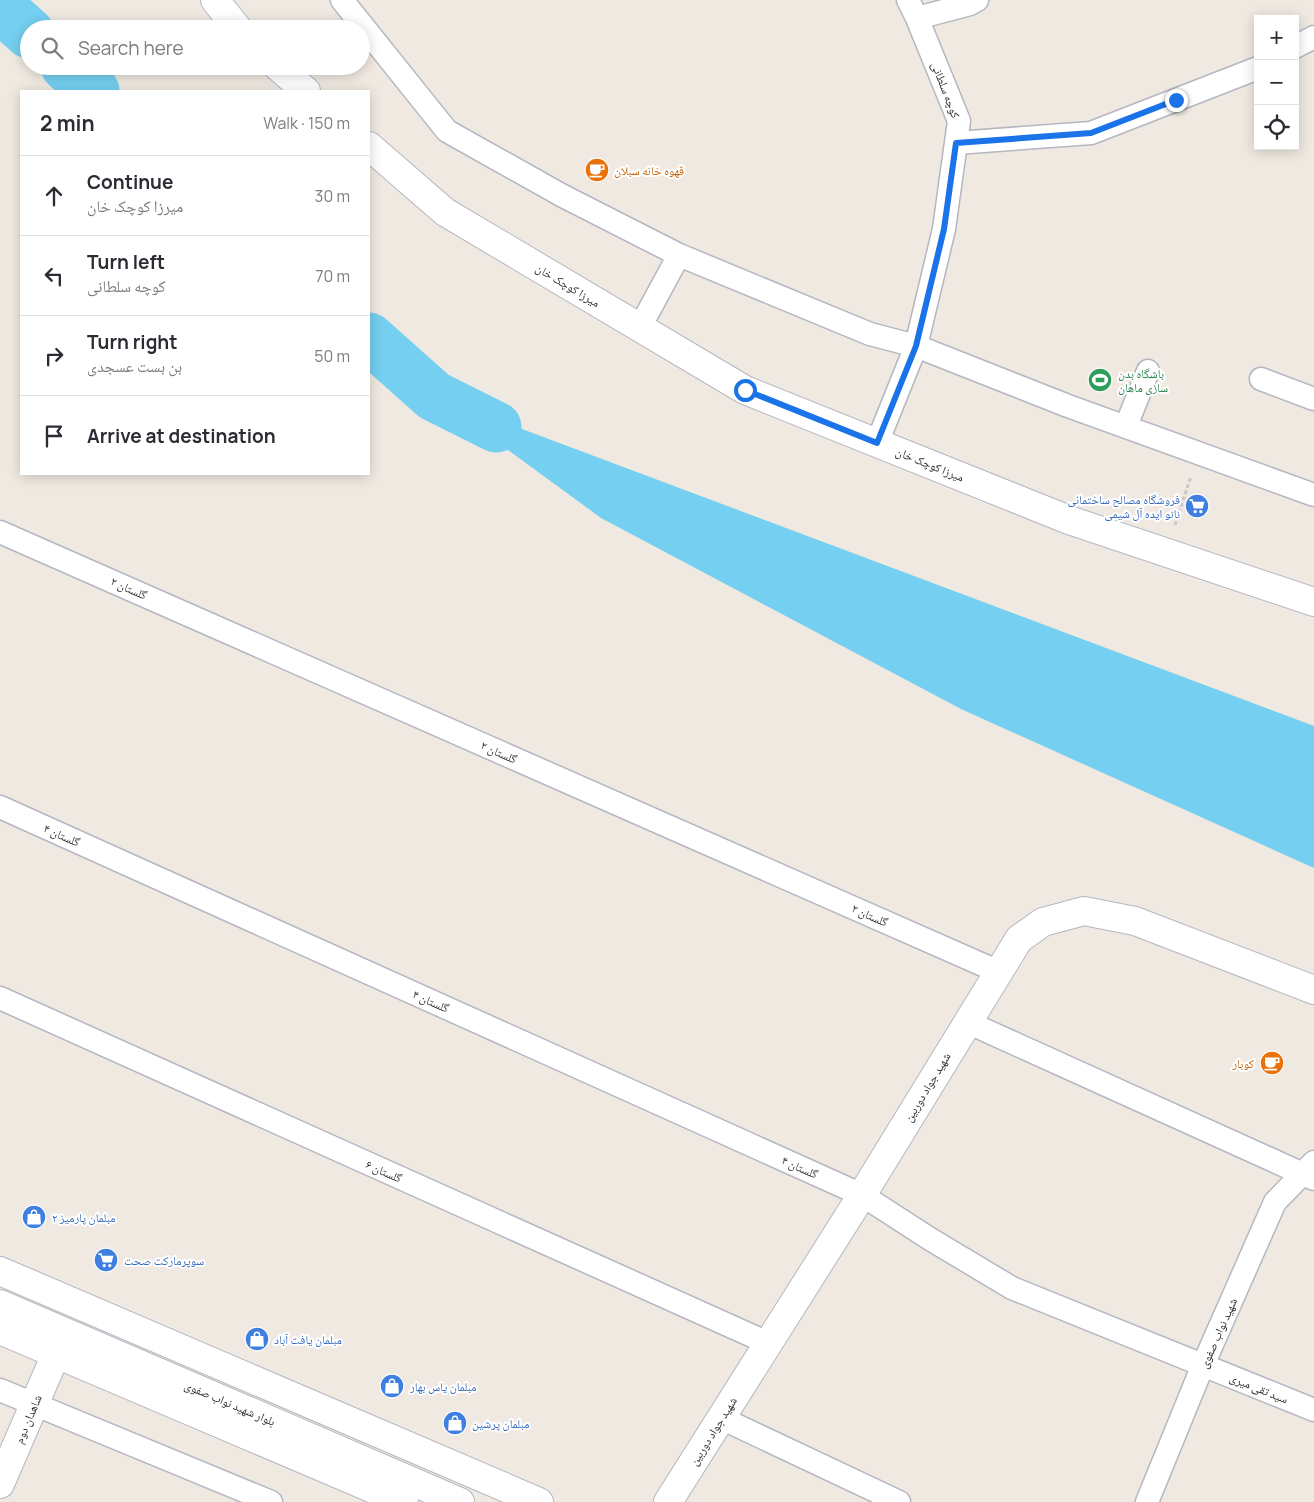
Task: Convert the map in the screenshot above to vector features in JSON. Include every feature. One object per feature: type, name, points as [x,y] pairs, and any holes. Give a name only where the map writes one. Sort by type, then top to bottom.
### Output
[{"type":"main road","points":[[215,0],[231,20]]},
{"type":"main road","points":[[287,75],[305,90]]},
{"type":"main road","name":"میرزا کوچک خان","points":[[370,147],[445,212],[745,390],[1069,520],[1314,602]]},
{"type":"main road","name":"شهید جواد دوربین","points":[[668,1502],[862,1195],[1019,939],[1043,922],[1084,911],[1135,921],[1314,990]]},
{"type":"main road","points":[[0,1271],[539,1502]]},
{"type":"main road","name":"بلوار شهید نواب صفوی","points":[[0,1304],[460,1502]]},
{"type":"main road","name":"بلوار شهید نواب صفوی","points":[[0,1330],[403,1502]]},
{"type":"main road","name":"شاهدان دوم","points":[[0,1484],[56,1354]]},
{"type":"street","points":[[342,0],[358,20]]},
{"type":"street","points":[[913,9],[970,4],[976,0]]},
{"type":"street","name":"کوچه سلطانی","points":[[877,443],[916,346],[944,229],[959,122],[913,9]]},
{"type":"street","points":[[370,35],[446,131],[563,196],[679,255],[870,334],[916,346],[1068,406],[1200,452],[1314,495]]},
{"type":"street","points":[[1299,45],[1314,37]]},
{"type":"street","points":[[956,143],[1091,133],[1254,70]]},
{"type":"street","points":[[640,328],[679,255]]},
{"type":"street","points":[[1126,426],[1148,370]]},
{"type":"street","points":[[1262,379],[1314,399]]},
{"type":"street","name":"گلستان ۲","points":[[0,532],[998,972]]},
{"type":"street","name":"گلستان ۴","points":[[0,807],[862,1195],[930,1239],[1012,1288],[1203,1365]]},
{"type":"street","name":"گلستان ۶","points":[[0,998],[768,1343]]},
{"type":"street","points":[[967,1022],[1310,1171]]},
{"type":"street","name":"شهید نواب صفوی","points":[[1147,1502],[1203,1365],[1275,1202],[1310,1171]]},
{"type":"street","name":"سید تقی میری","points":[[1203,1365],[1314,1410]]},
{"type":"street","points":[[0,1390],[271,1502]]},
{"type":"street","points":[[721,1418],[899,1502]]},
{"type":"path","points":[[1165,552],[1200,452]]},
{"type":"water","points":[[434,396],[1314,726],[1314,868],[961,709],[601,518]]},
{"type":"waterway","points":[[0,7],[20,25]]},
{"type":"waterway","points":[[76,75],[93,90]]},
{"type":"waterway","points":[[370,339],[434,396],[496,427]]},
{"type":"place","name":"قهوه خانه سبلان","points":[[597,170]]},
{"type":"place","name":"باشگاه بدن سازی ماهان","points":[[1100,380]]},
{"type":"place","name":"فروشگاه مصالح ساختمانی نانو ایده آل شیمی","points":[[1197,506]]},
{"type":"place","name":"کوبار","points":[[1272,1063]]},
{"type":"place","name":"مبلمان پارمیز ۲","points":[[34,1217]]},
{"type":"place","name":"سوپرمارکت صحت","points":[[106,1260]]},
{"type":"place","name":"مبلمان یافت آباد","points":[[257,1339]]},
{"type":"place","name":"مبلمان یاس بهار","points":[[392,1386]]},
{"type":"place","name":"مبلمان پرشین","points":[[455,1423]]},
{"type":"route","points":[[745,390],[877,443],[916,346],[944,229],[956,143],[1091,133],[1176,100]]}]
